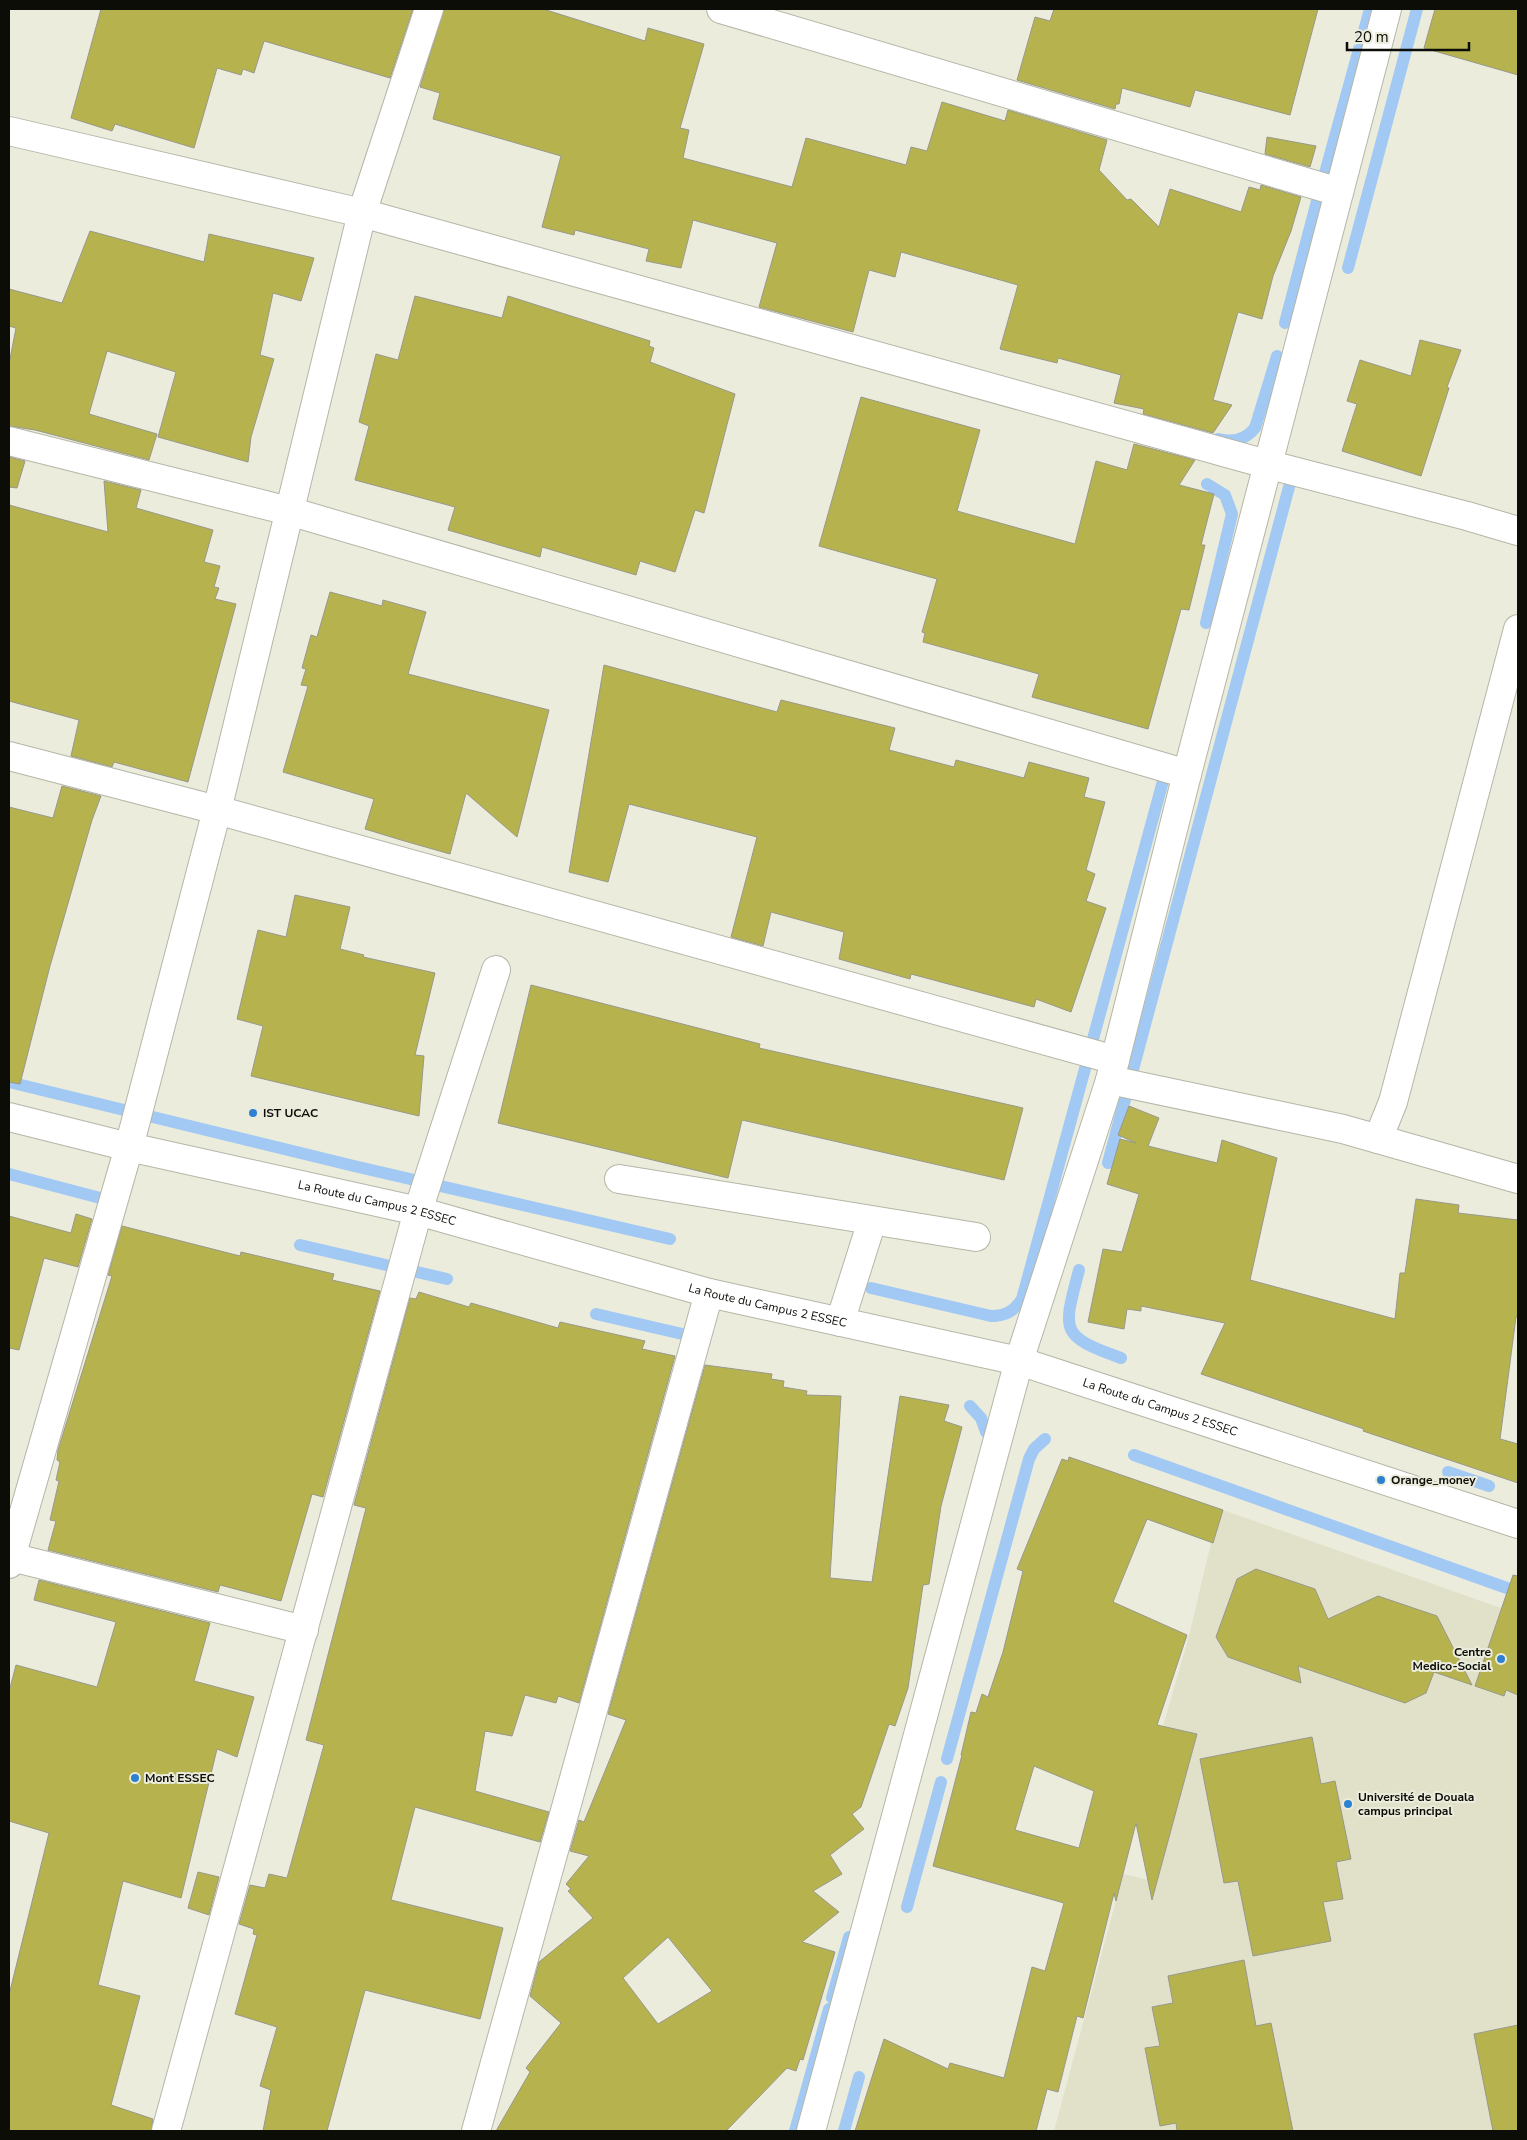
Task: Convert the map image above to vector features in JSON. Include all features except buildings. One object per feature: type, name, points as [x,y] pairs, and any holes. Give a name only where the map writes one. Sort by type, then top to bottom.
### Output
[{"type":"street","points":[[304,1630],[10,1561],[128,1147],[217,810],[362,213],[429,9]]},
{"type":"street","points":[[721,9],[1339,192]]},
{"type":"street","points":[[811,2131],[1019,1361],[1112,1070],[1187,774],[1270,465],[1387,9]]},
{"type":"street","points":[[9,131],[362,213],[1270,465],[1518,531]]},
{"type":"street","points":[[9,441],[289,511],[1187,774]]},
{"type":"street","points":[[1378,1140],[1393,1102],[1518,629]]},
{"type":"street","points":[[9,756],[217,810],[1112,1070],[1343,1129],[1518,1179]]},
{"type":"street","points":[[166,2131],[418,1211],[496,970]]},
{"type":"street","name":"La Route du Campus 2 ESSEC","points":[[9,1118],[128,1147],[418,1211],[709,1293],[1019,1361],[1518,1524]]},
{"type":"street","points":[[619,1179],[976,1237]]},
{"type":"street","points":[[840,1322],[872,1221]]},
{"type":"street","points":[[476,2131],[709,1293]]},
{"type":"shaded area","name":"Université de Douala campus principal","points":[[1223,1510],[1518,1614],[1518,2131],[1054,2131],[1123,1874],[1157,1882],[1197,1734],[1163,1726],[1189,1636],[1211,1543],[1213,1543]]},
{"type":"waterway","points":[[1325,173],[1370,9]]},
{"type":"waterway","points":[[1348,268],[1417,9]]},
{"type":"waterway","points":[[1285,323],[1317,201]]},
{"type":"waterway","points":[[1218,439],[1229,441],[1243,438],[1255,428],[1277,356]]},
{"type":"waterway","points":[[1206,623],[1232,514],[1225,495],[1207,484]]},
{"type":"waterway","points":[[1108,1163],[1289,487]]},
{"type":"waterway","points":[[1093,1039],[1163,781]]},
{"type":"waterway","points":[[871,1288],[991,1316],[1005,1314],[1016,1307],[1022,1299],[1086,1065]]},
{"type":"waterway","points":[[9,1082],[354,1166],[670,1239]]},
{"type":"waterway","points":[[9,1174],[104,1199]]},
{"type":"waterway","points":[[300,1245],[386,1265]]},
{"type":"waterway","points":[[1079,1270],[1070,1306],[1069,1319],[1071,1329],[1076,1337],[1086,1344],[1121,1358]]},
{"type":"waterway","points":[[417,1272],[447,1279]]},
{"type":"waterway","points":[[596,1314],[691,1336]]},
{"type":"waterway","points":[[970,1406],[981,1418],[986,1432]]},
{"type":"waterway","points":[[947,1759],[1029,1459],[1034,1449],[1045,1439]]},
{"type":"waterway","points":[[1134,1455],[1518,1592]]},
{"type":"waterway","points":[[1448,1472],[1489,1486]]},
{"type":"waterway","points":[[907,1907],[941,1782]]},
{"type":"waterway","points":[[832,1998],[849,1937]]},
{"type":"waterway","points":[[795,2131],[829,2009]]},
{"type":"waterway","points":[[844,2131],[859,2077]]},
{"type":"place","name":"IST UCAC","points":[[253,1113]]},
{"type":"place","name":"Orange_money","points":[[1381,1480]]},
{"type":"place","name":"Centre Medico-Social","points":[[1501,1659]]},
{"type":"place","name":"Mont ESSEC","points":[[135,1778]]},
{"type":"place","name":"Université de Douala campus principal","points":[[1348,1804]]}]
